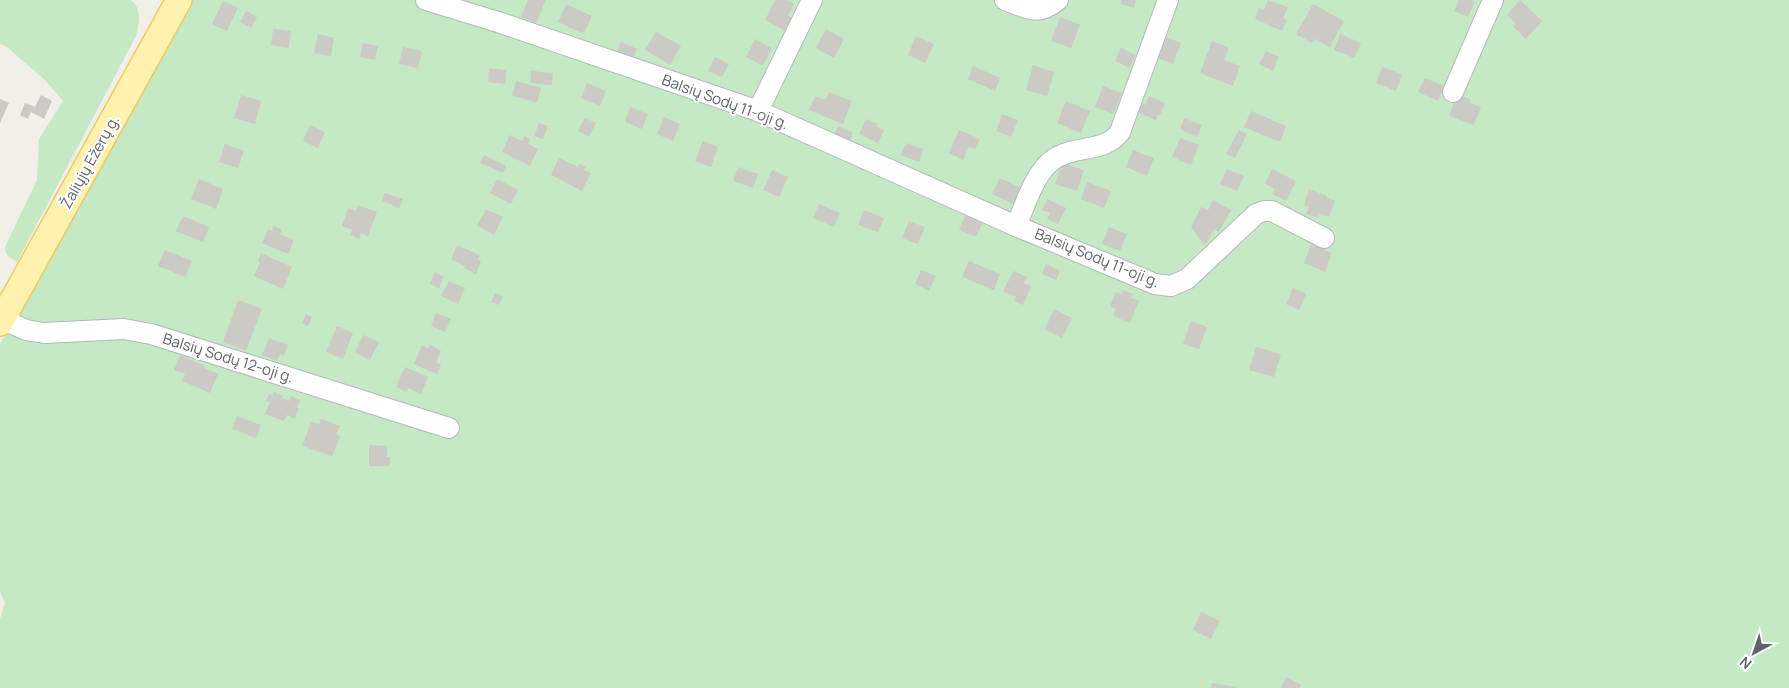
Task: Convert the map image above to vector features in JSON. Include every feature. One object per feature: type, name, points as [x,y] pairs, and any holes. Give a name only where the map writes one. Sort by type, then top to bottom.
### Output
[{"type":"main road","name":"Žaliųjų Ežerų g.","points":[[1,321],[179,0]]},
{"type":"street","name":"Balsių Sodų 11-oji g.","points":[[426,0],[498,22],[758,111],[1016,226],[1155,284],[1171,286],[1187,279],[1256,214],[1264,211],[1272,211],[1324,238]]},
{"type":"street","points":[[758,111],[812,0]]},
{"type":"street","points":[[1005,0],[1033,11],[1050,7],[1058,0]]},
{"type":"street","name":"Balsių Sodų 11-oji g.","points":[[1016,226],[1036,182],[1045,168],[1054,159],[1065,154],[1103,145],[1115,138],[1120,132],[1168,0]]},
{"type":"street","points":[[1454,92],[1492,0]]},
{"type":"street","name":"Balsių Sodų 12-oji g.","points":[[1,321],[26,330],[44,333],[124,329],[151,334],[449,428]]},
{"type":"green space","points":[[0,0],[131,0],[137,7],[139,16],[137,34],[17,262],[7,255],[5,247],[37,180],[39,139],[63,101],[46,81],[7,47],[0,44]]},
{"type":"green space","points":[[192,0],[1789,0],[1789,688],[0,688],[0,619],[5,603],[0,591],[0,344]]},
{"type":"building","points":[[528,0],[546,0],[536,23],[521,17]]},
{"type":"building","points":[[775,0],[786,0],[794,4],[788,16],[794,19],[788,32],[765,20]]},
{"type":"building","points":[[1122,0],[1136,0],[1134,8],[1121,4]]},
{"type":"building","points":[[1268,0],[1288,7],[1283,18],[1287,20],[1282,31],[1255,19],[1259,8],[1264,10]]},
{"type":"building","points":[[1459,0],[1475,2],[1468,17],[1454,11]]},
{"type":"building","points":[[1520,0],[1542,21],[1526,39],[1513,26],[1516,23],[1507,15]]},
{"type":"building","points":[[223,1],[238,8],[227,31],[212,24]]},
{"type":"building","points":[[566,4],[592,16],[584,34],[558,22]]},
{"type":"building","points":[[1313,4],[1344,21],[1330,47],[1315,39],[1312,43],[1296,34]]},
{"type":"building","points":[[246,11],[257,17],[251,28],[240,22]]},
{"type":"building","points":[[1060,17],[1080,25],[1071,48],[1051,41]]},
{"type":"building","points":[[273,29],[291,31],[289,48],[271,45]]},
{"type":"building","points":[[826,29],[844,39],[834,58],[816,48]]},
{"type":"building","points":[[656,32],[681,46],[670,65],[645,50]]},
{"type":"building","points":[[318,34],[334,38],[331,56],[314,53]]},
{"type":"building","points":[[1159,34],[1181,43],[1173,64],[1150,55]]},
{"type":"building","points":[[1340,34],[1361,43],[1354,58],[1334,50]]},
{"type":"building","points":[[916,36],[934,44],[925,63],[908,55]]},
{"type":"building","points":[[755,39],[772,48],[763,66],[746,57]]},
{"type":"building","points":[[1212,41],[1229,48],[1224,60],[1240,66],[1233,86],[1200,73]]},
{"type":"building","points":[[621,42],[637,49],[632,61],[616,54]]},
{"type":"building","points":[[363,43],[378,46],[375,60],[360,57]]},
{"type":"building","points":[[403,47],[422,51],[418,68],[399,64]]},
{"type":"building","points":[[1121,48],[1136,55],[1129,68],[1115,61]]},
{"type":"building","points":[[1266,51],[1279,57],[1273,71],[1259,64]]},
{"type":"building","points":[[715,57],[729,64],[722,77],[708,71]]},
{"type":"building","points":[[1033,65],[1054,72],[1047,96],[1026,90]]},
{"type":"building","points":[[973,66],[1000,78],[995,91],[968,79]]},
{"type":"building","points":[[1382,67],[1402,74],[1396,91],[1376,83]]},
{"type":"building","points":[[489,68],[506,70],[505,84],[488,82]]},
{"type":"building","points":[[531,71],[553,73],[552,85],[530,83]]},
{"type":"building","points":[[1425,78],[1444,86],[1438,101],[1418,92]]},
{"type":"building","points":[[516,81],[541,88],[537,103],[512,95]]},
{"type":"building","points":[[587,83],[606,91],[600,106],[581,98]]},
{"type":"building","points":[[1103,86],[1122,93],[1113,114],[1095,107]]},
{"type":"building","points":[[829,92],[852,101],[843,124],[809,110],[815,96],[826,100]]},
{"type":"building","points":[[1457,94],[1471,100],[1470,103],[1481,107],[1474,125],[1449,116]]},
{"type":"building","points":[[41,95],[52,101],[44,119],[31,112],[28,119],[20,115],[25,103],[35,107]]},
{"type":"building","points":[[241,95],[261,101],[255,124],[234,118]]},
{"type":"building","points":[[1149,96],[1165,103],[1156,120],[1138,112],[1141,103],[1145,105]]},
{"type":"building","points":[[0,99],[9,103],[0,123]]},
{"type":"building","points":[[1066,101],[1090,111],[1081,133],[1057,123]]},
{"type":"building","points":[[630,107],[648,114],[642,129],[625,122]]},
{"type":"building","points":[[1251,111],[1286,126],[1280,142],[1244,127]]},
{"type":"building","points":[[1002,114],[1018,120],[1011,137],[996,131]]},
{"type":"building","points":[[664,117],[680,124],[673,141],[657,134]]},
{"type":"building","points":[[585,118],[596,123],[589,137],[578,131]]},
{"type":"building","points":[[1184,118],[1202,125],[1197,137],[1180,129]]},
{"type":"building","points":[[866,119],[884,130],[878,143],[859,134]]},
{"type":"building","points":[[539,123],[548,126],[543,139],[534,136]]},
{"type":"building","points":[[310,125],[325,132],[318,148],[303,141]]},
{"type":"building","points":[[838,126],[853,133],[849,143],[834,136]]},
{"type":"building","points":[[959,130],[980,139],[975,149],[969,147],[963,160],[949,153]]},
{"type":"building","points":[[1239,130],[1247,134],[1235,158],[1226,154]]},
{"type":"building","points":[[510,135],[522,141],[524,136],[530,139],[528,144],[538,149],[530,166],[502,152]]},
{"type":"building","points":[[1180,138],[1199,145],[1191,165],[1172,157]]},
{"type":"building","points":[[703,141],[718,147],[711,167],[695,161]]},
{"type":"building","points":[[906,143],[923,149],[919,162],[901,155]]},
{"type":"building","points":[[225,144],[244,151],[238,168],[219,162]]},
{"type":"building","points":[[1133,150],[1154,158],[1147,176],[1126,167]]},
{"type":"building","points":[[484,155],[506,166],[503,173],[480,163]]},
{"type":"building","points":[[559,158],[578,167],[579,164],[586,167],[584,170],[591,173],[582,191],[551,175]]},
{"type":"building","points":[[1062,163],[1084,170],[1077,191],[1055,184]]},
{"type":"building","points":[[738,167],[758,174],[753,188],[733,181]]},
{"type":"building","points":[[1227,169],[1244,176],[1237,191],[1220,184]]},
{"type":"building","points":[[1272,169],[1296,181],[1286,201],[1272,194],[1275,189],[1265,184]]},
{"type":"building","points":[[772,170],[788,177],[779,197],[763,190]]},
{"type":"building","points":[[1000,178],[1021,188],[1013,204],[992,194]]},
{"type":"building","points":[[199,179],[223,189],[216,209],[191,199]]},
{"type":"building","points":[[497,179],[518,190],[511,204],[490,193]]},
{"type":"building","points":[[1087,182],[1111,191],[1104,208],[1081,199]]},
{"type":"building","points":[[1309,189],[1335,201],[1329,217],[1320,213],[1318,218],[1306,214],[1309,207],[1304,205]]},
{"type":"building","points":[[385,193],[403,199],[399,208],[382,201]]},
{"type":"building","points":[[1047,199],[1066,208],[1058,224],[1047,219],[1050,213],[1042,210]]},
{"type":"building","points":[[1213,200],[1231,210],[1219,232],[1214,229],[1204,245],[1191,227],[1201,207],[1208,210]]},
{"type":"building","points":[[819,204],[840,213],[834,227],[813,218]]},
{"type":"building","points":[[358,205],[377,212],[368,236],[361,233],[359,239],[350,235],[352,230],[342,226],[348,208],[356,211]]},
{"type":"building","points":[[486,209],[503,217],[494,235],[477,226]]},
{"type":"building","points":[[864,210],[884,218],[878,232],[858,225]]},
{"type":"building","points":[[967,212],[984,220],[976,237],[959,230]]},
{"type":"building","points":[[183,216],[209,227],[203,242],[176,231]]},
{"type":"building","points":[[909,221],[925,227],[918,244],[902,238]]},
{"type":"building","points":[[274,226],[282,230],[280,234],[294,240],[288,254],[262,243],[268,229],[272,231]]},
{"type":"building","points":[[1109,227],[1127,234],[1120,251],[1102,244]]},
{"type":"building","points":[[457,245],[480,255],[478,260],[481,261],[476,274],[451,259]]},
{"type":"building","points":[[1311,245],[1326,248],[1325,251],[1332,253],[1325,272],[1304,263]]},
{"type":"building","points":[[165,250],[192,261],[185,277],[158,266]]},
{"type":"building","points":[[261,253],[292,267],[283,289],[254,276],[260,262],[258,261]]},
{"type":"building","points":[[969,261],[1000,274],[994,290],[962,277]]},
{"type":"building","points":[[1046,264],[1060,271],[1056,280],[1042,274]]},
{"type":"building","points":[[921,270],[936,276],[929,291],[915,284]]},
{"type":"building","points":[[1014,271],[1027,277],[1024,283],[1031,286],[1023,305],[1014,301],[1016,297],[1003,291]]},
{"type":"building","points":[[435,272],[444,277],[439,288],[430,284]]},
{"type":"building","points":[[449,281],[465,288],[458,304],[441,296]]},
{"type":"building","points":[[1293,288],[1306,294],[1299,310],[1286,304]]},
{"type":"building","points":[[1123,290],[1133,294],[1131,298],[1139,301],[1130,323],[1113,316],[1116,309],[1110,306],[1116,292],[1122,294]]},
{"type":"building","points":[[495,293],[503,296],[499,305],[491,302]]},
{"type":"building","points":[[238,300],[262,309],[246,351],[223,342]]},
{"type":"building","points":[[1054,309],[1072,318],[1062,338],[1045,329]]},
{"type":"building","points":[[436,313],[451,319],[445,332],[431,326]]},
{"type":"building","points":[[306,314],[312,317],[308,326],[302,323]]},
{"type":"building","points":[[1191,321],[1207,327],[1199,349],[1183,344]]},
{"type":"building","points":[[337,326],[353,333],[343,359],[326,352]]},
{"type":"building","points":[[363,335],[379,342],[370,360],[355,352]]},
{"type":"building","points":[[269,338],[288,345],[284,356],[280,354],[277,361],[262,355]]},
{"type":"building","points":[[422,345],[428,348],[430,345],[441,351],[436,362],[441,365],[437,374],[414,364]]},
{"type":"building","points":[[1256,347],[1281,354],[1274,377],[1249,370]]},
{"type":"building","points":[[180,355],[218,374],[210,393],[182,381],[185,374],[174,370]]},
{"type":"building","points":[[405,367],[428,377],[421,394],[408,388],[407,392],[396,387]]},
{"type":"building","points":[[274,392],[289,401],[291,396],[300,400],[295,419],[287,415],[284,421],[265,414],[270,402],[266,401],[269,394],[273,395]]},
{"type":"building","points":[[237,416],[261,425],[256,438],[232,429]]},
{"type":"building","points":[[321,419],[340,426],[336,434],[340,436],[332,456],[302,446],[311,422],[319,424]]},
{"type":"building","points":[[369,445],[387,446],[387,457],[390,457],[390,466],[369,466]]},
{"type":"building","points":[[1201,612],[1220,621],[1211,639],[1193,630]]},
{"type":"building","points":[[1286,677],[1301,685],[1300,688],[1281,688]]},
{"type":"building","points":[[1212,683],[1236,687],[1236,688],[1211,688]]}]
